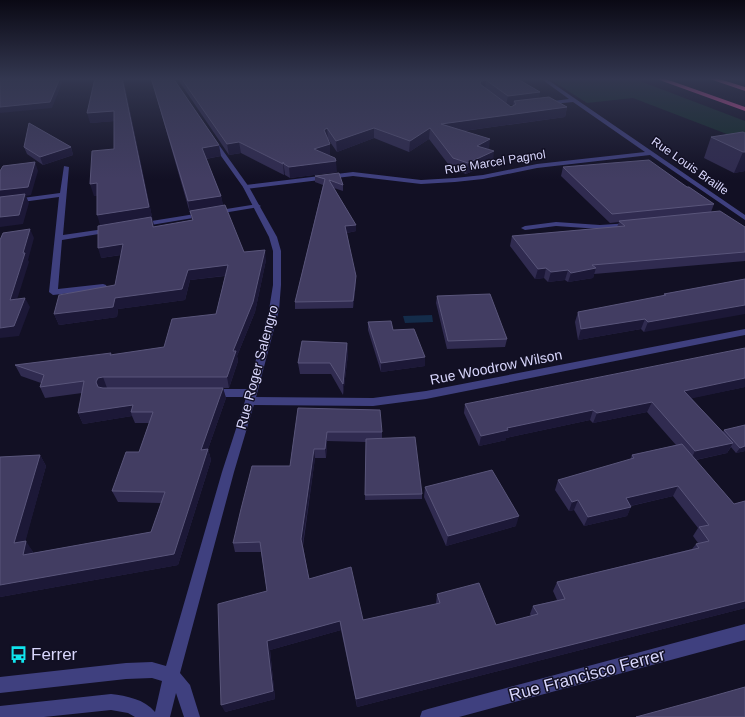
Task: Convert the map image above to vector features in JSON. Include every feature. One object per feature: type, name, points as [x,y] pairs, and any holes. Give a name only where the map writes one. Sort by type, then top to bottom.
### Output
[{"type":"street","name":"Rue Louis Braille","points":[[591,111],[742,216]]},
{"type":"street","name":"Rue Roger Salengro","points":[[162,717],[171,676],[228,472],[251,397],[274,310],[278,265],[277,251],[273,237],[258,206],[209,133]]},
{"type":"street","name":"Rue Marcel Pagnol","points":[[246,187],[353,174],[421,182],[455,180],[483,177],[537,166],[652,153]]},
{"type":"street","points":[[66,167],[53,292],[103,287]]},
{"type":"street","points":[[0,203],[62,195]]},
{"type":"street","points":[[59,238],[258,206]]},
{"type":"street","points":[[723,215],[742,216]]},
{"type":"street","points":[[525,228],[556,224],[600,227],[636,224]]},
{"type":"street","name":"Rue Woodrow Wilson","points":[[205,393],[251,397],[353,402],[395,400],[745,332]]},
{"type":"street","name":"Rue Francisco Ferrer","points":[[428,717],[745,632]]},
{"type":"street","points":[[0,685],[144,669],[161,672],[171,676],[184,691],[192,717]]},
{"type":"street","points":[[0,714],[111,702],[121,703],[139,709],[148,717]]},
{"type":"green space","points":[[668,111],[720,111],[745,121],[745,141]]},
{"type":"water","points":[[432,315],[433,322],[405,323],[403,316]]},
{"type":"building","points":[[87,111],[108,111],[87,113]]},
{"type":"building","points":[[114,111],[129,111],[149,207],[97,215],[97,183],[90,184],[92,151],[114,149]]},
{"type":"building","points":[[161,111],[196,111],[219,145],[202,148],[221,196],[188,201]]},
{"type":"building","points":[[204,111],[534,111],[441,124],[490,139],[477,146],[494,151],[468,163],[453,158],[430,128],[410,141],[374,128],[336,141],[327,128],[324,130],[330,144],[314,149],[335,158],[336,161],[289,167],[283,162],[283,164],[239,142],[227,144]]},
{"type":"building","points":[[29,123],[71,147],[40,157],[24,147]]},
{"type":"building","points":[[743,132],[745,133],[745,152],[711,137]]},
{"type":"building","points":[[649,160],[714,204],[612,214],[563,167]]},
{"type":"building","points":[[35,162],[28,187],[0,190],[0,171],[3,166]]},
{"type":"building","points":[[339,173],[343,185],[329,180],[356,225],[345,226],[356,276],[353,301],[295,302],[325,179],[315,176]]},
{"type":"building","points":[[25,194],[19,215],[0,217],[0,197]]},
{"type":"building","points":[[225,205],[244,252],[265,250],[253,302],[233,351],[236,351],[227,377],[103,377],[98,378],[96,382],[98,387],[103,388],[223,388],[201,450],[208,449],[174,554],[0,585],[0,457],[40,455],[14,543],[26,541],[23,555],[151,532],[165,492],[112,491],[126,452],[139,452],[153,412],[131,412],[133,405],[78,413],[84,381],[40,387],[44,375],[15,365],[111,353],[110,355],[164,347],[172,319],[216,314],[228,265],[188,270],[182,289],[115,298],[113,307],[54,314],[59,295],[115,285],[123,244],[98,248],[98,226],[151,217],[153,227],[193,220],[190,211]]},
{"type":"building","points":[[720,211],[745,227],[745,252],[592,265],[596,268],[571,273],[568,270],[551,272],[546,268],[538,269],[512,236],[625,226],[619,221]]},
{"type":"building","points":[[30,229],[23,253],[25,253],[10,300],[25,298],[14,326],[0,328],[0,240],[3,233]]},
{"type":"building","points":[[745,279],[745,305],[648,322],[645,319],[581,329],[578,312]]},
{"type":"building","points":[[490,294],[507,339],[448,341],[437,296]]},
{"type":"building","points":[[391,321],[393,330],[414,329],[425,357],[381,363],[368,322]]},
{"type":"building","points":[[302,341],[347,343],[343,384],[330,363],[298,363]]},
{"type":"building","points":[[745,348],[745,378],[684,391],[733,443],[695,451],[652,402],[597,413],[593,410],[507,428],[508,430],[481,436],[465,404]]},
{"type":"building","points":[[298,408],[380,410],[382,432],[327,432],[325,449],[314,449],[301,539],[309,579],[351,567],[363,620],[440,603],[437,594],[479,583],[496,625],[538,614],[533,606],[565,599],[557,582],[699,548],[696,544],[709,541],[699,527],[709,525],[678,486],[626,498],[631,507],[588,517],[578,500],[572,502],[558,480],[634,458],[632,455],[682,444],[734,504],[745,501],[745,601],[356,699],[340,621],[267,641],[273,691],[221,705],[218,604],[267,591],[260,542],[233,543],[252,466],[290,466]]},
{"type":"building","points":[[745,425],[745,446],[740,448],[724,430]]},
{"type":"building","points":[[415,437],[422,494],[365,495],[366,439]]},
{"type":"building","points":[[492,470],[519,516],[448,536],[425,487]]},
{"type":"building","points":[[745,687],[745,717],[636,717],[706,698]]},
{"type":"place","name":"Ferrer","points":[[18,654]]}]
